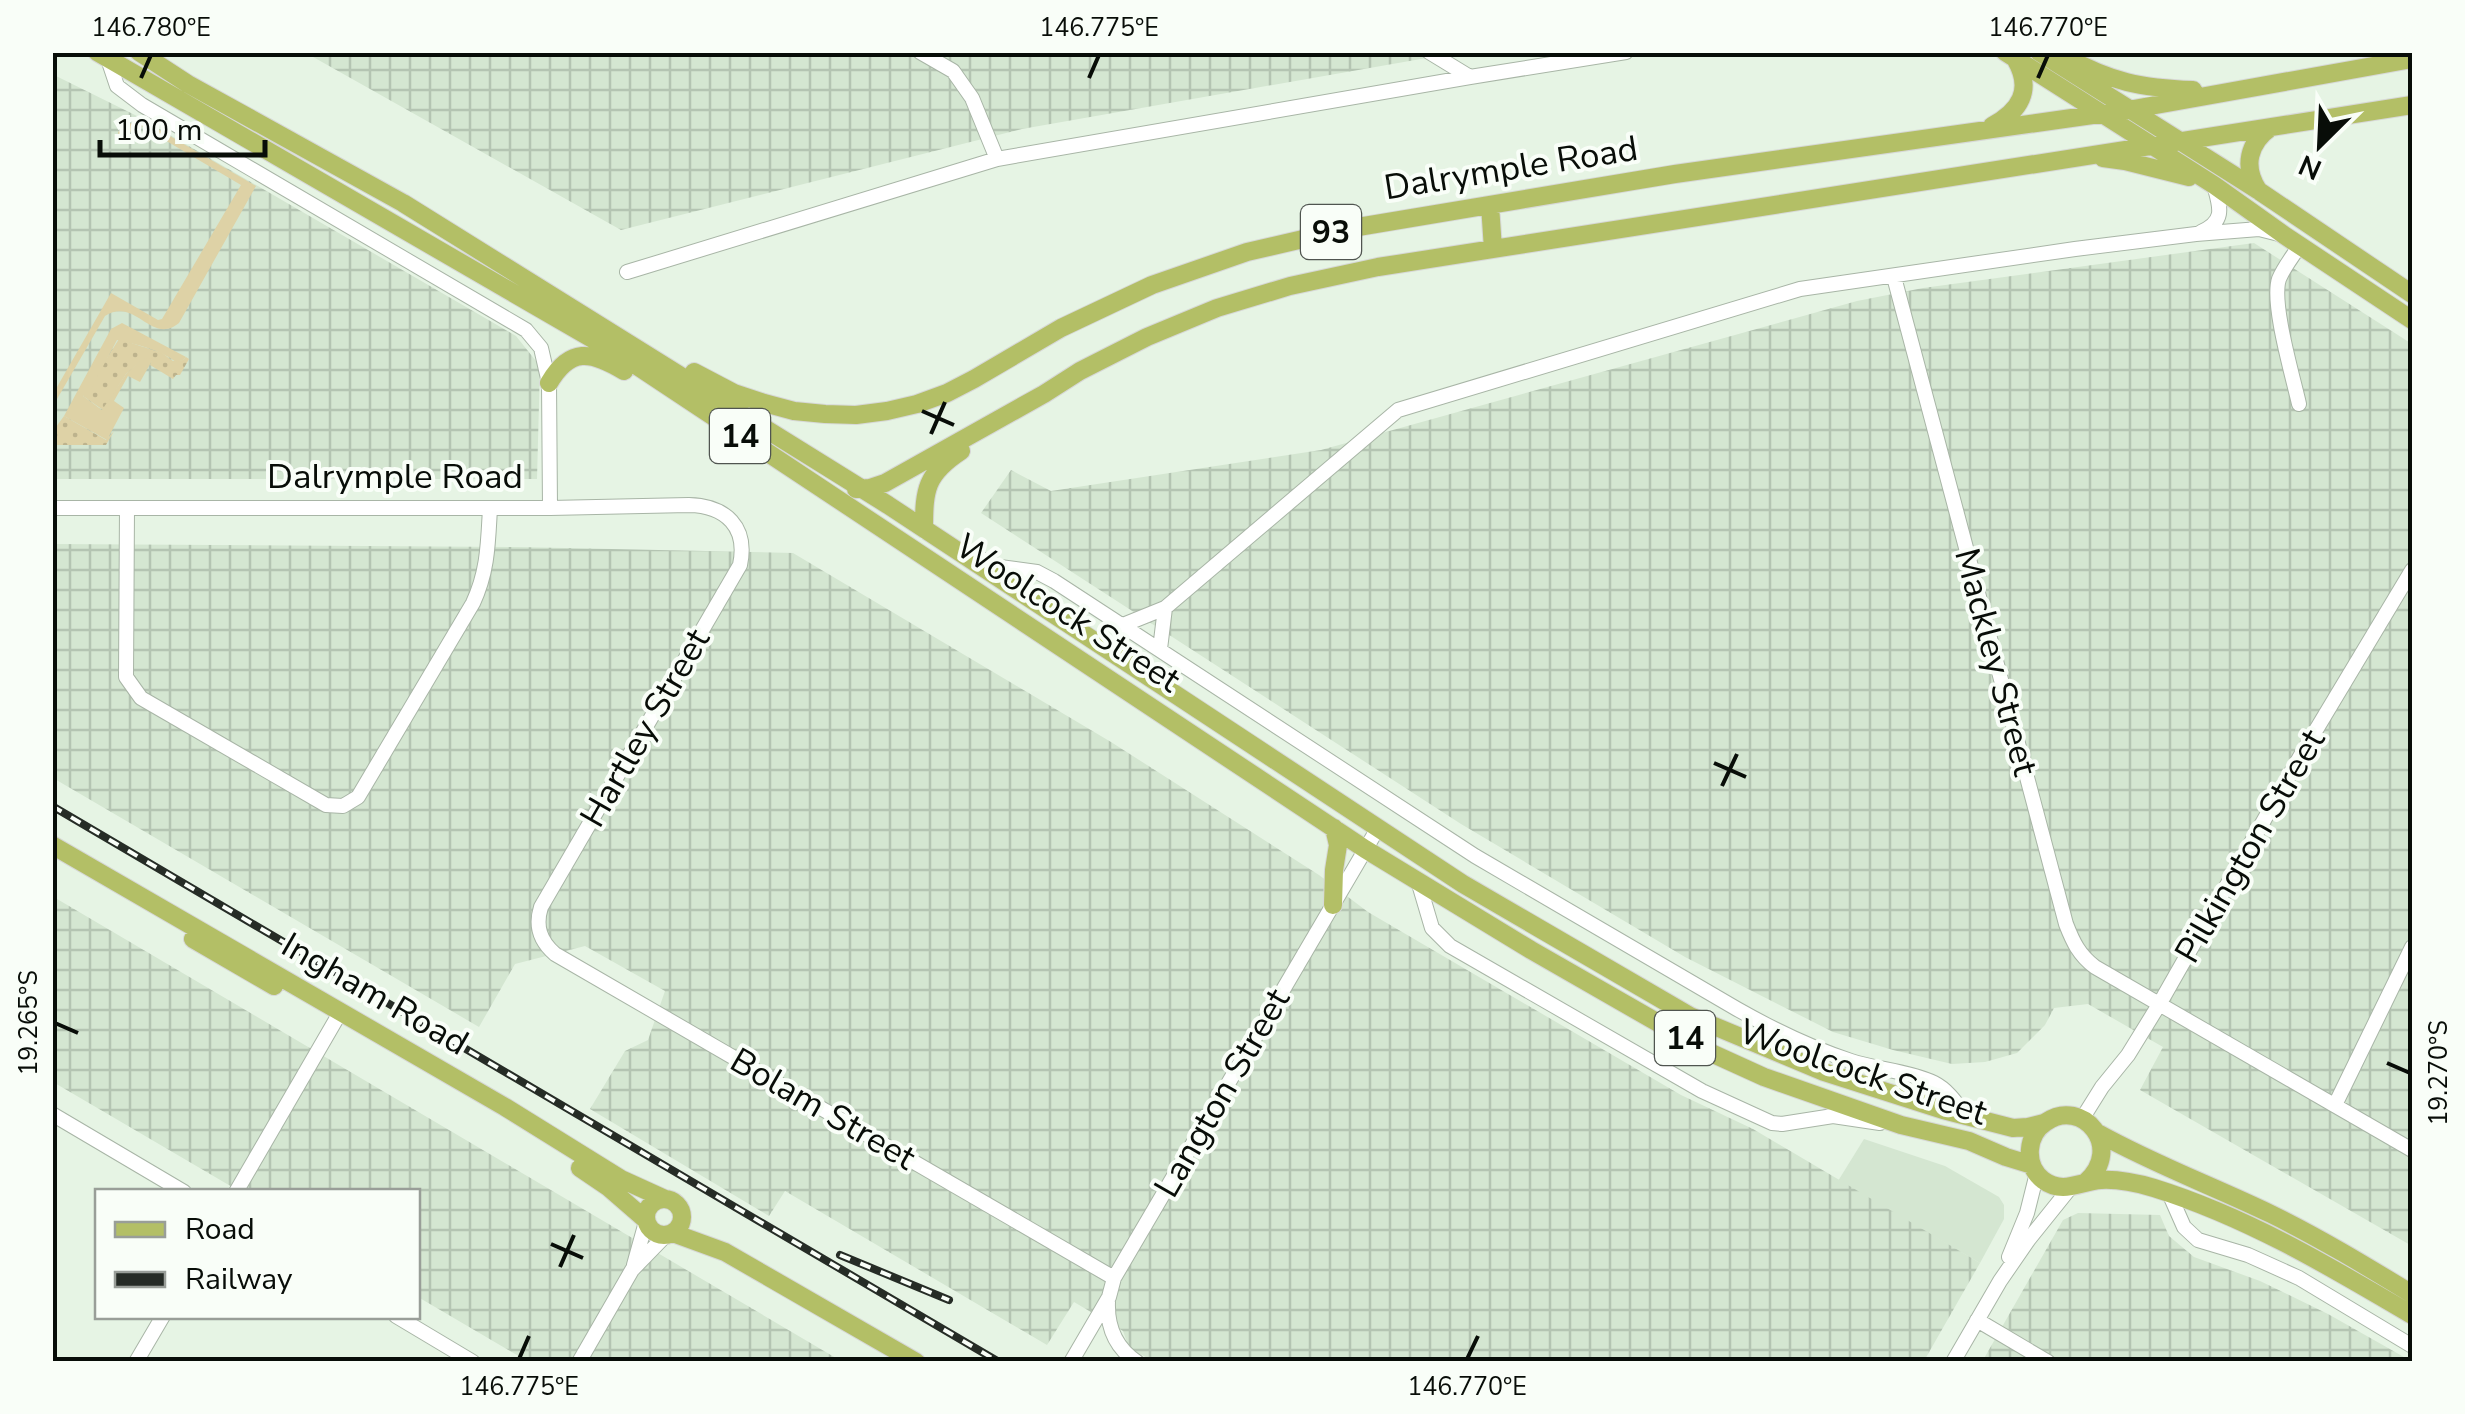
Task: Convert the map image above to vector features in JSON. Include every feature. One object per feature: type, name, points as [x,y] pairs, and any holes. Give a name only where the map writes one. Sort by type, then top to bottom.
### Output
[{"type":"main road","name":"Woolcock Street","points":[[138,52],[188,84],[403,203],[608,330],[924,529],[1463,884],[1690,1016],[1824,1072],[1966,1116],[2012,1128],[2044,1123]]},
{"type":"main road","name":"Woolcock Street","points":[[102,56],[622,356],[1419,884],[1709,1052],[1764,1078],[1901,1125],[1968,1140],[2034,1169]]},
{"type":"main road","points":[[2010,56],[2214,185],[2412,320]]},
{"type":"main road","points":[[1988,130],[2008,117],[2020,102],[2024,82],[2020,68],[2010,56]]},
{"type":"main road","points":[[2045,56],[2066,57],[2098,74],[2136,86],[2227,91]]},
{"type":"main road","points":[[2045,56],[2412,294]]},
{"type":"main road","name":"Dalrymple Road","points":[[608,330],[764,403],[825,414],[887,411],[946,393],[1061,328],[1152,285],[1247,252],[1346,229],[1675,174],[2128,110],[2412,59]]},
{"type":"main road","name":"93","points":[[816,486],[860,489],[885,483],[1147,337],[1217,308],[1290,286],[1378,267],[2412,104]]},
{"type":"main road","points":[[2080,155],[2132,133],[2135,119],[2128,110]]},
{"type":"main road","points":[[2259,192],[2251,178],[2249,158],[2256,140],[2271,126]]},
{"type":"main road","points":[[2080,155],[2170,171],[2214,185]]},
{"type":"main road","points":[[1490,205],[1492,249]]},
{"type":"main road","points":[[549,383],[563,363],[574,357],[594,357],[705,412]]},
{"type":"main road","points":[[924,529],[924,495],[942,466],[1044,394]]},
{"type":"main road","points":[[816,486],[830,476],[824,466]]},
{"type":"main road","points":[[1333,905],[1338,844],[1334,828]]},
{"type":"main road","name":"Ingham Road","points":[[52,845],[499,1117],[608,1187],[646,1221]]},
{"type":"main road","name":"Ingham Road","points":[[52,858],[505,1107],[604,1169],[665,1200]]},
{"type":"main road","name":"14","points":[[2044,1123],[2062,1116],[2089,1126]]},
{"type":"main road","points":[[2034,1169],[2030,1146],[2044,1123]]},
{"type":"main road","points":[[2078,1185],[2100,1165],[2102,1154],[2089,1126]]},
{"type":"main road","points":[[2089,1126],[2150,1161],[2308,1233],[2412,1294]]},
{"type":"main road","name":"14","points":[[2034,1169],[2052,1185],[2101,1180],[2129,1182],[2169,1193],[2274,1236],[2412,1314]]},
{"type":"main road","points":[[674,1228],[676,1205],[665,1200],[652,1203],[646,1221],[654,1232],[674,1228],[724,1252],[916,1362]]},
{"type":"street","points":[[920,52],[953,72],[972,98],[997,159]]},
{"type":"street","points":[[1429,52],[1470,77]]},
{"type":"street","points":[[627,272],[997,159],[1626,52]]},
{"type":"street","points":[[102,56],[117,86],[142,105],[520,325],[552,350],[574,357]]},
{"type":"street","points":[[2196,234],[2211,227],[2218,217],[2214,185]]},
{"type":"street","points":[[1123,625],[1165,608],[1398,410],[1800,289],[2074,249],[2258,229],[2292,240],[2278,288],[2300,404]]},
{"type":"street","name":"Mackley Street","points":[[1894,277],[2072,942],[2082,958],[2412,1150]]},
{"type":"street","points":[[533,337],[544,358],[549,383],[550,508]]},
{"type":"street","name":"Dalrymple Road","points":[[52,508],[705,506],[732,522]]},
{"type":"street","points":[[127,508],[126,677],[141,698],[326,805],[342,806],[358,797],[473,603],[487,561],[490,508]]},
{"type":"street","name":"Hartley Street","points":[[540,933],[541,907],[740,565],[741,538],[732,522]]},
{"type":"street","points":[[946,544],[1000,567],[1037,572],[1475,856],[1737,1010],[1814,1048],[1930,1081],[1942,1088],[1966,1116]]},
{"type":"street","name":"Pilkington Street","points":[[2089,1126],[2102,1087],[2128,1055],[2160,1003],[2412,570]]},
{"type":"street","points":[[1160,650],[1165,608]]},
{"type":"street","name":"Langton Street","points":[[1071,1362],[1109,1297],[1114,1278],[1378,828]]},
{"type":"street","points":[[1419,884],[1432,928],[1450,946],[1702,1090],[1772,1123],[1832,1116],[1901,1125]]},
{"type":"street","name":"Bolam Street","points":[[540,933],[555,954],[1114,1278]]},
{"type":"street","points":[[2335,1105],[2412,947]]},
{"type":"street","points":[[238,1189],[338,1016]]},
{"type":"street","points":[[52,1114],[179,1189]]},
{"type":"street","points":[[2000,1281],[2028,1213],[2034,1169]]},
{"type":"street","points":[[1953,1362],[2029,1238],[2078,1185]]},
{"type":"street","points":[[2169,1193],[2184,1227],[2198,1240],[2248,1254],[2299,1278],[2412,1346]]},
{"type":"street","points":[[578,1362],[632,1270],[646,1221]]},
{"type":"street","points":[[632,1270],[674,1228]]},
{"type":"street","points":[[1109,1297],[1108,1315],[1115,1342],[1137,1362]]},
{"type":"street","points":[[136,1362],[161,1319]]},
{"type":"street","points":[[401,1319],[473,1362]]},
{"type":"street","points":[[1977,1320],[2048,1362]]},
{"type":"shaded area","points":[[306,53],[1455,53],[1022,129],[621,230]]},
{"type":"shaded area","points":[[52,74],[139,117],[516,336],[540,366],[537,479],[53,479]]},
{"type":"shaded area","points":[[139,118],[256,186],[179,323],[160,329],[126,312],[105,316],[53,406],[53,394],[111,293],[162,319],[241,185],[136,123],[125,140],[119,137],[118,132]]},
{"type":"shaded area","points":[[2254,243],[2412,344],[2412,1246],[2140,1090],[2163,1047],[2088,1004],[2054,1008],[2045,1025],[2017,1053],[1985,1062],[1952,1064],[1833,1032],[1685,957],[1461,824],[981,513],[1011,470],[1051,491],[1321,450],[1857,301],[1923,288]]},
{"type":"shaded area","points":[[122,323],[186,357],[176,362],[117,340],[91,389],[83,396],[102,410],[126,374],[143,358],[153,359],[140,382],[128,376],[114,401],[124,408],[107,440],[64,416],[111,329]]},
{"type":"shaded area","points":[[119,339],[162,353],[173,361],[189,359],[173,379],[150,365],[152,360],[143,359],[126,374],[103,410],[83,396]]},
{"type":"shaded area","points":[[64,416],[106,440],[114,431],[106,445],[53,445],[53,431]]},
{"type":"shaded area","points":[[53,544],[793,553],[1111,742],[1319,875],[1368,912],[1681,1095],[1753,1129],[1980,1263],[1924,1361],[1153,1361],[1129,1348],[1123,1331],[1074,1302],[1047,1345],[785,1191],[769,1216],[590,1109],[625,1051],[648,1040],[665,991],[585,946],[515,964],[479,1027],[53,778]]},
{"type":"shaded area","points":[[52,896],[841,1361],[527,1361],[420,1298],[420,1189],[236,1189],[53,1082]]},
{"type":"shaded area","points":[[1864,1139],[1945,1166],[1999,1197],[2004,1205],[2004,1219],[1980,1263],[1838,1181]]},
{"type":"shaded area","points":[[2078,1213],[2160,1215],[2169,1236],[2194,1257],[2260,1281],[2411,1361],[1982,1362],[2063,1220]]},
{"type":"railway","points":[[52,806],[999,1362]]},
{"type":"railway","points":[[840,1255],[949,1300]]}]
